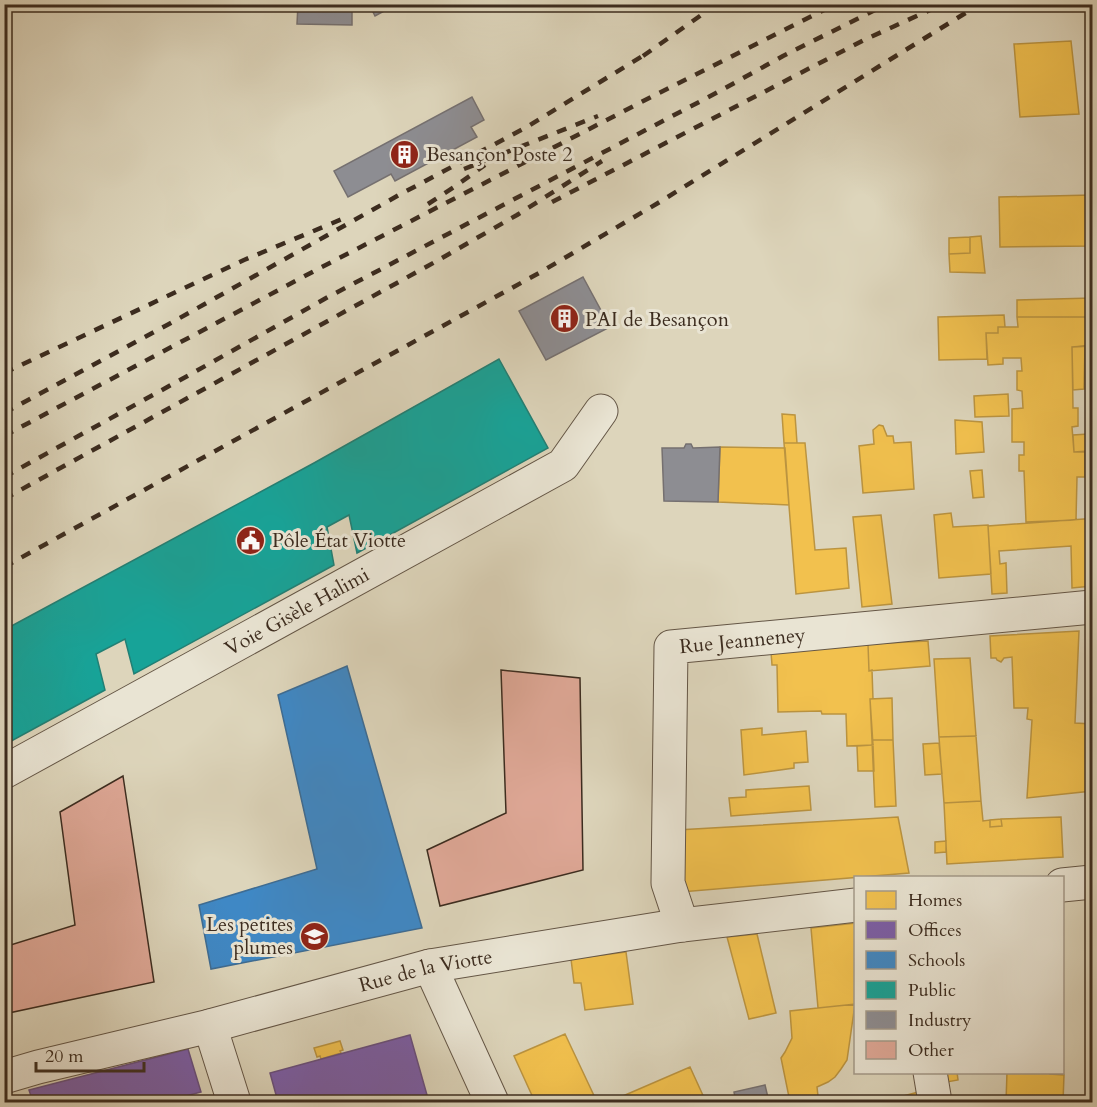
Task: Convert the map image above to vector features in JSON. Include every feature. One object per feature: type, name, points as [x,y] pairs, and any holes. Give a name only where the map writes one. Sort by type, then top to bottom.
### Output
[{"type":"street","name":"Voie Gisèle Halimi","points":[[4,772],[563,465],[601,411]]},
{"type":"street","name":"Rue Jeanneney","points":[[682,925],[668,883],[671,647],[1092,607]]},
{"type":"street","points":[[1064,885],[1092,882]]},
{"type":"street","name":"Rue de la Viotte","points":[[4,1077],[210,1026],[430,966],[682,925],[854,905]]},
{"type":"street","points":[[430,966],[492,1102]]},
{"type":"street","points":[[210,1026],[234,1102]]},
{"type":"street","points":[[930,1074],[935,1102]]},
{"type":"building: Homes","points":[[1071,41],[1079,114],[1020,117],[1014,44]]},
{"type":"building: Homes","points":[[1092,195],[1092,246],[1000,247],[999,197]]},
{"type":"building: Homes","points":[[981,236],[985,273],[950,272],[949,254],[970,253],[970,237]]},
{"type":"building: Homes","points":[[970,237],[970,253],[949,254],[949,238]]},
{"type":"building: Homes","points":[[1092,298],[1092,331],[1087,331],[1086,317],[1017,317],[1017,300]]},
{"type":"building: Homes","points":[[1004,315],[1005,327],[998,327],[998,333],[986,333],[987,359],[939,360],[938,317]]},
{"type":"building: Homes","points":[[1017,317],[1086,317],[1087,331],[1092,331],[1092,346],[1072,347],[1073,408],[1078,408],[1078,426],[1072,427],[1074,452],[1085,452],[1085,477],[1077,477],[1076,520],[1026,522],[1024,471],[1019,471],[1019,455],[1024,455],[1024,442],[1012,442],[1012,409],[1023,408],[1022,391],[1017,390],[1017,371],[1022,371],[1021,358],[1003,358],[1003,364],[988,365],[986,333],[998,333],[998,327],[1018,327]]},
{"type":"building: Homes","points":[[1085,346],[1084,389],[1073,390],[1072,347]]},
{"type":"building: Homes","points":[[1008,394],[1009,416],[975,417],[974,396]]},
{"type":"building: Homes","points":[[782,414],[795,415],[797,443],[784,443]]},
{"type":"building: Homes","points":[[955,420],[982,422],[984,452],[956,454]]},
{"type":"building: Homes","points":[[879,425],[883,426],[887,436],[893,436],[894,443],[911,442],[914,489],[863,493],[859,446],[874,444],[873,430]]},
{"type":"building: Homes","points":[[1088,434],[1088,451],[1074,452],[1073,435]]},
{"type":"building: Homes","points":[[784,443],[805,443],[815,550],[846,548],[849,588],[796,594]]},
{"type":"building: Homes","points":[[720,447],[785,448],[789,505],[718,502]]},
{"type":"building: Homes","points":[[982,470],[984,497],[973,498],[970,471]]},
{"type":"building: Homes","points":[[951,513],[953,527],[988,525],[991,574],[939,578],[934,515]]},
{"type":"building: Homes","points":[[881,515],[892,604],[862,607],[853,517]]},
{"type":"building: Homes","points":[[1092,519],[1092,586],[1072,588],[1071,546],[999,551],[1000,564],[1006,563],[1007,593],[992,594],[988,526]]},
{"type":"building: Homes","points":[[1079,631],[1075,723],[1092,724],[1092,791],[1027,798],[1032,720],[1027,719],[1028,708],[1014,708],[1012,657],[1004,658],[1001,662],[996,658],[991,658],[990,636]]},
{"type":"building: Homes","points":[[928,641],[930,666],[869,671],[868,644]]},
{"type":"building: Homes","points":[[868,644],[869,671],[872,670],[873,699],[870,699],[873,745],[847,746],[846,714],[822,714],[821,711],[778,712],[777,665],[772,665],[771,652]]},
{"type":"building: Homes","points":[[970,658],[976,736],[939,737],[934,659]]},
{"type":"building: Homes","points":[[892,698],[893,740],[872,740],[870,699]]},
{"type":"building: Homes","points":[[762,728],[762,735],[806,731],[808,762],[794,763],[794,768],[744,775],[741,730]]},
{"type":"building: Homes","points":[[976,736],[981,801],[944,803],[939,737]]},
{"type":"building: Homes","points":[[872,740],[893,740],[896,806],[875,807]]},
{"type":"building: Homes","points":[[939,743],[942,774],[925,775],[923,744]]},
{"type":"building: Homes","points":[[873,745],[874,771],[858,771],[857,746]]},
{"type":"building: Homes","points":[[809,786],[811,810],[731,816],[729,798],[746,797],[746,790]]},
{"type":"building: Homes","points":[[981,801],[983,821],[990,820],[990,827],[1002,826],[1001,819],[1061,817],[1063,857],[947,864],[944,803]]},
{"type":"building: Homes","points":[[898,817],[909,873],[681,892],[677,830]]},
{"type":"building: Homes","points":[[1001,819],[1002,826],[990,827],[990,820]]},
{"type":"building: Homes","points":[[946,841],[946,852],[935,853],[935,842]]},
{"type":"building: Homes","points":[[854,923],[854,1004],[818,1008],[811,928]]},
{"type":"building: Homes","points":[[757,934],[776,1013],[749,1019],[727,937]]},
{"type":"building: Homes","points":[[626,952],[633,1004],[585,1010],[581,983],[574,983],[571,959]]},
{"type":"building: Homes","points":[[854,1004],[847,1060],[835,1077],[817,1087],[818,1096],[822,1097],[823,1102],[790,1102],[781,1058],[792,1038],[790,1011]]},
{"type":"building: Homes","points":[[565,1034],[597,1102],[535,1102],[514,1056]]},
{"type":"building: Homes","points":[[340,1041],[343,1050],[340,1051],[341,1053],[321,1059],[320,1056],[317,1057],[314,1048]]},
{"type":"building: Homes","points":[[690,1067],[706,1102],[609,1102]]},
{"type":"building: Homes","points":[[934,1074],[957,1074],[958,1080],[936,1084]]},
{"type":"building: Homes","points":[[1007,1074],[1064,1075],[1063,1102],[1006,1102]]},
{"type":"building: Homes","points":[[922,1091],[923,1102],[897,1102],[900,1097]]},
{"type":"building: Homes","points":[[24,1096],[26,1102],[4,1102],[4,1101]]},
{"type":"building: Offices","points":[[410,1035],[427,1095],[399,1102],[278,1102],[270,1073]]},
{"type":"building: Offices","points":[[188,1049],[201,1092],[163,1102],[33,1102],[29,1090]]},
{"type":"building: Schools","points":[[347,666],[422,928],[211,969],[199,905],[317,869],[278,695]]},
{"type":"building: Public","name":"Pôle État Viotte","points":[[499,359],[548,448],[357,553],[349,515],[327,527],[334,565],[134,674],[125,639],[96,654],[105,690],[4,745],[4,630],[314,463]]},
{"type":"building: Industry","points":[[298,4],[352,4],[352,25],[297,24]]},
{"type":"building: Industry","points":[[369,4],[397,4],[375,16]]},
{"type":"building: Industry","name":"Besançon Poste 2","points":[[472,97],[484,120],[471,127],[477,137],[395,181],[391,174],[348,197],[334,171]]},
{"type":"building: Industry","name":"PAI de Besançon","points":[[583,277],[610,327],[546,360],[519,311]]},
{"type":"building: Industry","points":[[686,444],[691,444],[693,448],[720,447],[718,502],[664,501],[662,448],[684,448]]},
{"type":"building: Industry","points":[[765,1085],[769,1102],[736,1102],[734,1092]]},
{"type":"building: Other","points":[[501,670],[580,678],[583,870],[440,906],[427,850],[506,813]]},
{"type":"building: Other","points":[[123,776],[154,982],[4,1014],[4,947],[75,925],[60,812]]},
{"type":"railway","points":[[643,56],[717,4]]},
{"type":"railway","points":[[4,436],[318,269],[836,4]]},
{"type":"railway","points":[[4,477],[328,297],[783,56],[887,4]]},
{"type":"railway","points":[[552,202],[864,40],[943,4]]},
{"type":"railway","points":[[4,567],[539,273],[658,203],[980,4]]},
{"type":"railway","points":[[4,413],[525,128],[649,52]]},
{"type":"railway","points":[[464,169],[598,116]]},
{"type":"railway","points":[[4,499],[435,262],[517,215],[602,161]]},
{"type":"railway","points":[[428,204],[485,165]]},
{"type":"railway","points":[[4,373],[244,260],[347,217]]},
{"type":"place","name":"Besançon Poste 2","points":[[405,154]]},
{"type":"place","name":"PAI de Besançon","points":[[564,319]]},
{"type":"place","name":"Pôle État Viotte","points":[[251,540]]},
{"type":"place","name":"Les petites plumes","points":[[314,936]]}]
